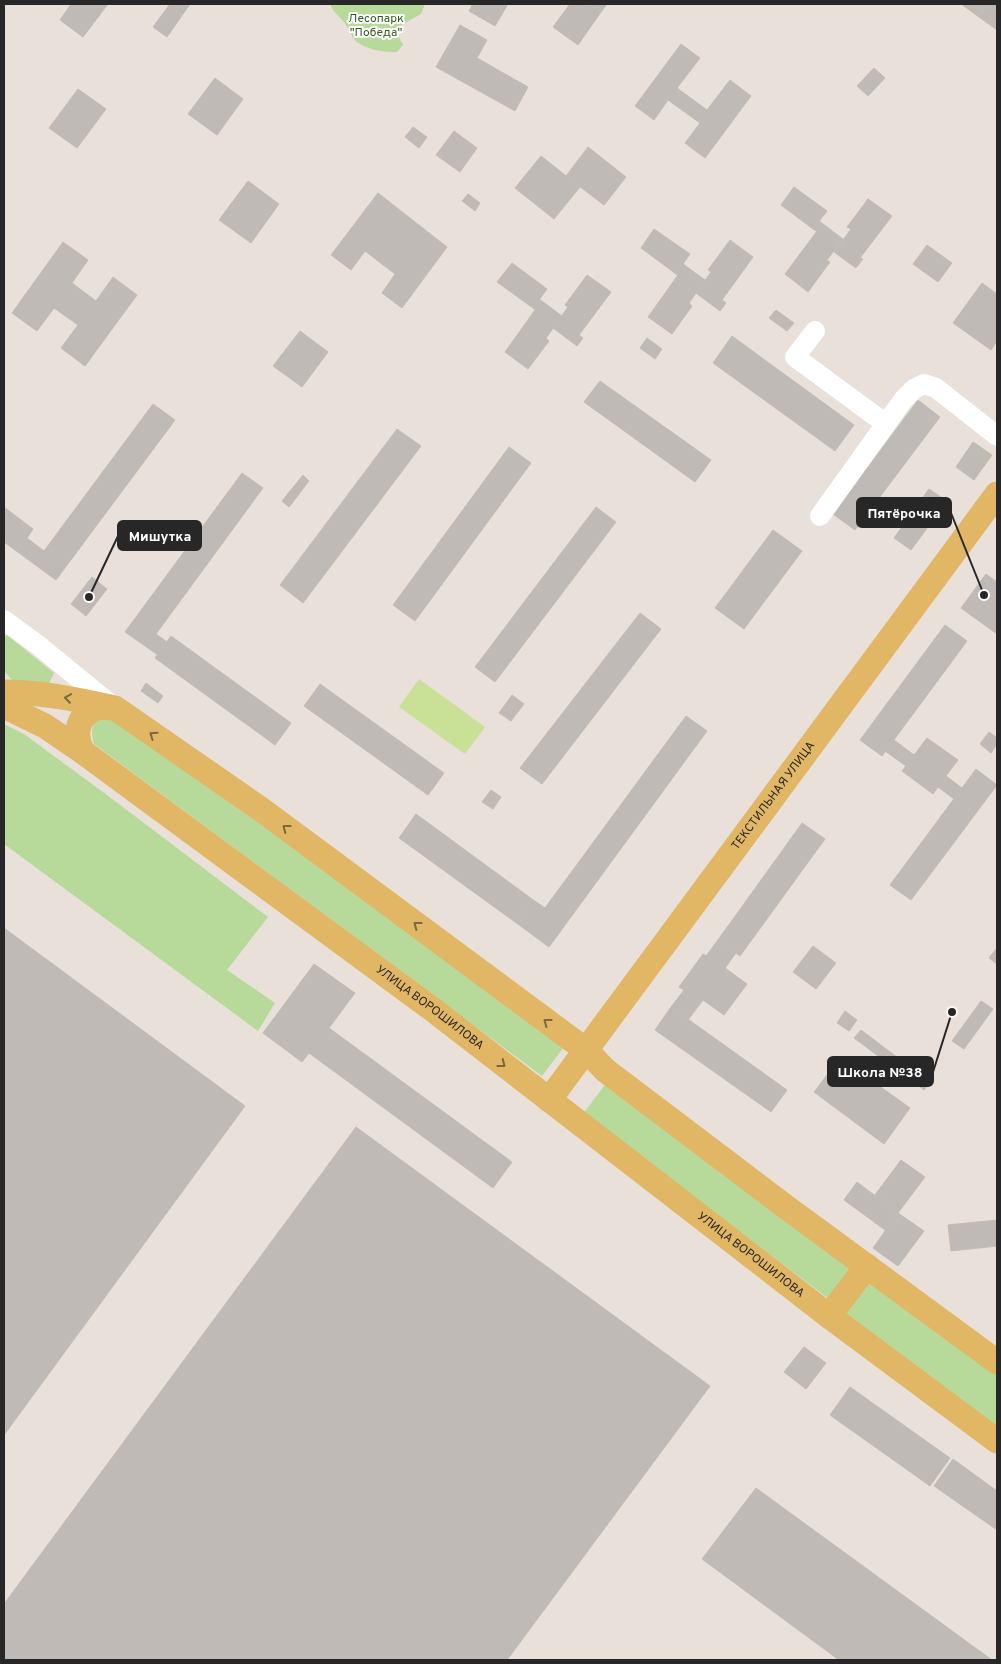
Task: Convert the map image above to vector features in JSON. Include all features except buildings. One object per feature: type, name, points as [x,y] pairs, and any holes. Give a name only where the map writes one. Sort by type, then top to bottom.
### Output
[{"type":"main road","name":"ТЕКСТИЛЬНАЯ УЛИЦА","points":[[549,1100],[997,494]]},
{"type":"main road","points":[[5,697],[30,693],[74,699],[115,708],[262,810],[587,1051],[604,1070],[779,1202],[997,1362]]},
{"type":"main road","name":"УЛИЦА ВОРОШИЛОВА","points":[[5,697],[83,752],[436,1012],[829,1316],[997,1441]]},
{"type":"main road","points":[[83,752],[78,743],[79,725],[86,714],[97,708],[115,708]]},
{"type":"main road","points":[[829,1316],[867,1266]]},
{"type":"street","points":[[815,331],[795,357],[886,424]]},
{"type":"street","points":[[820,516],[903,400],[914,389],[924,384],[936,388],[997,436]]},
{"type":"street","points":[[4,620],[115,708]]},
{"type":"green space","name":"Лесопарк \"Победа\"","points":[[330,4],[425,4],[421,14],[398,27],[397,34],[403,45],[397,52],[392,52],[374,50],[358,42],[334,12]]},
{"type":"green space","points":[[7,635],[54,673],[47,688],[14,682],[4,671],[4,637]]},
{"type":"green space","points":[[419,679],[485,727],[465,754],[399,707]]},
{"type":"green space","points":[[115,714],[564,1047],[542,1076],[94,744],[92,731],[95,723],[98,720]]},
{"type":"green space","points":[[4,724],[24,734],[268,917],[227,970],[275,1003],[258,1031],[4,844]]},
{"type":"green space","points":[[607,1082],[853,1267],[829,1299],[583,1114]]},
{"type":"green space","points":[[867,1266],[997,1362],[997,1441],[829,1316]]},
{"type":"place","name":"Пятёрочка","points":[[984,595]]},
{"type":"place","name":"Мишутка","points":[[89,597]]},
{"type":"place","name":"Школа №38","points":[[952,1012]]}]
